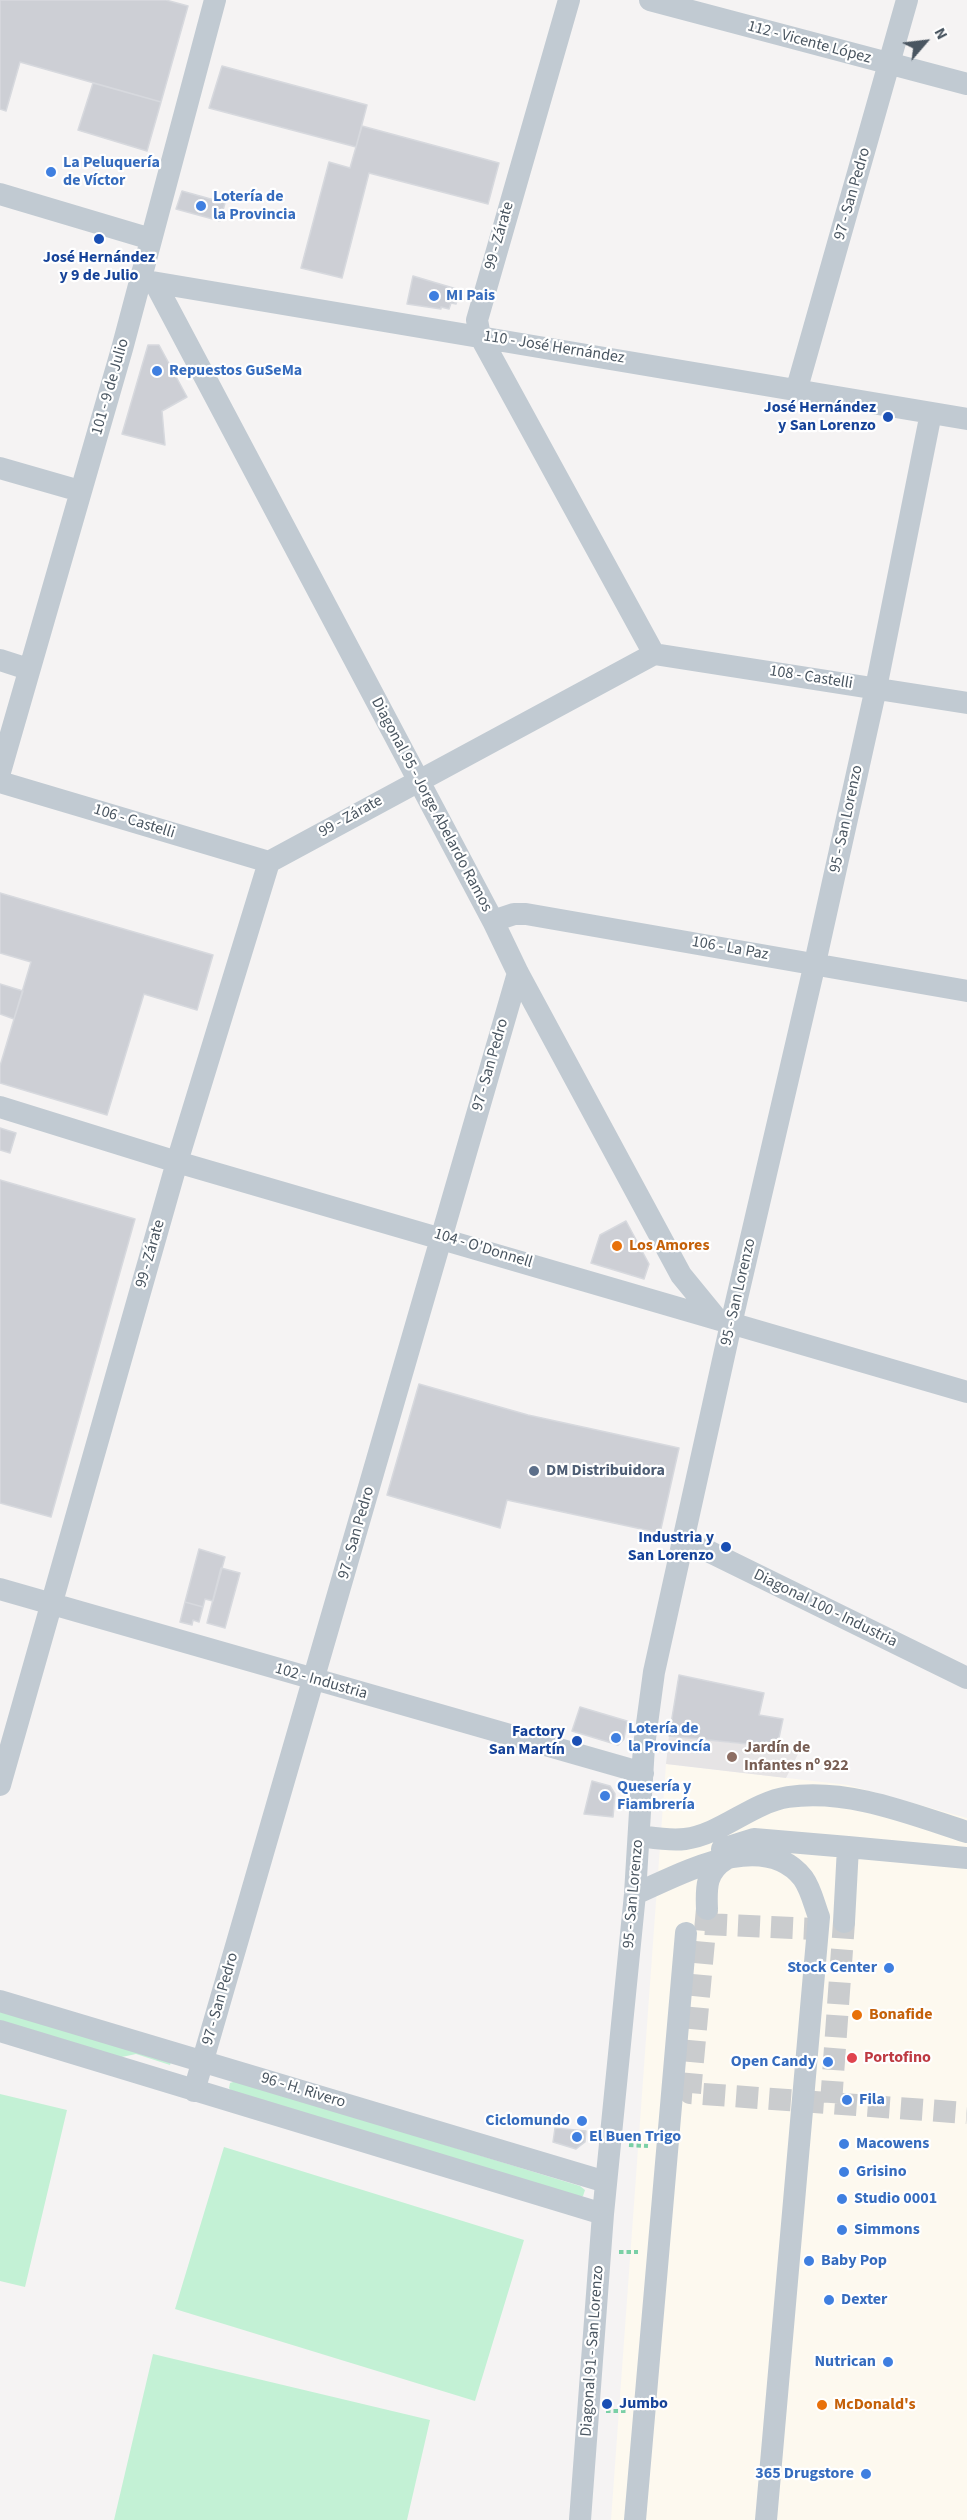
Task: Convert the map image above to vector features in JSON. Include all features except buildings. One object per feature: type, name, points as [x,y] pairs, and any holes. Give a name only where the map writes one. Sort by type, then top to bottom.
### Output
[{"type":"street","name":"101 - 9 de Julio","points":[[0,772],[80,491],[148,281],[151,239],[216,0]]},
{"type":"street","name":"99 - Zárate","points":[[0,1785],[177,1162],[269,862],[654,654],[480,336],[477,320],[568,0]]},
{"type":"street","name":"112 - Vicente López","points":[[650,0],[967,84]]},
{"type":"street","name":"97 - San Pedro","points":[[797,388],[907,0]]},
{"type":"street","points":[[0,194],[151,239]]},
{"type":"street","name":"110 - José Hernández","points":[[148,281],[967,418]]},
{"type":"street","name":"Diagonal 95 - Jorge Abelardo Ramos","points":[[148,281],[418,780],[518,973],[681,1275],[724,1322]]},
{"type":"street","name":"95 - San Lorenzo","points":[[606,2181],[635,1894],[643,1773],[654,1672],[682,1543],[724,1322],[815,963],[876,687],[931,413]]},
{"type":"street","points":[[0,468],[80,491]]},
{"type":"street","name":"108 - Castelli","points":[[654,654],[967,703]]},
{"type":"street","points":[[0,660],[28,669]]},
{"type":"street","name":"106 - Castelli","points":[[0,782],[269,862]]},
{"type":"street","name":"106 - La Paz","points":[[493,921],[514,914],[526,914],[967,991]]},
{"type":"street","name":"97 - San Pedro","points":[[194,2091],[315,1680],[518,973]]},
{"type":"street","name":"104 - O'Donnell","points":[[0,1107],[177,1162],[443,1237],[724,1322],[967,1392]]},
{"type":"street","name":"Diagonal 100 - Industria","points":[[682,1543],[708,1551],[967,1678]]},
{"type":"street","name":"102 - Industria","points":[[0,1589],[643,1773]]},
{"type":"street","points":[[639,1836],[686,1839],[709,1832],[756,1807],[786,1798],[821,1794],[857,1800],[967,1833]]},
{"type":"street","points":[[635,1894],[730,1845],[754,1839],[967,1858]]},
{"type":"street","points":[[844,1922],[848,1847]]},
{"type":"street","points":[[688,1868],[727,1858],[746,1856],[767,1857],[787,1863],[803,1879],[819,1917],[766,2520]]},
{"type":"street","points":[[706,1909],[709,1875],[714,1866],[727,1858]]},
{"type":"street","points":[[635,2520],[686,1933]]},
{"type":"street","name":"96 - H. Rivero","points":[[0,2001],[606,2181]]},
{"type":"street","name":"96 - H. Rivero","points":[[0,2031],[603,2214]]},
{"type":"street","name":"Diagonal 91 - San Lorenzo","points":[[580,2520],[606,2181]]},
{"type":"street","points":[[639,2478],[646,2488],[646,2505],[650,2520]]},
{"type":"path","points":[[610,2144],[667,2148]]},
{"type":"path","points":[[612,2252],[658,2253]]},
{"type":"path","points":[[588,2410],[644,2412]]},
{"type":"shaded area","name":"Jardín de Infantes nº 922","points":[[669,1736],[800,1750],[786,1778],[666,1764]]},
{"type":"shaded area","points":[[666,1764],[848,1785],[967,1818],[967,2520],[611,2520]]},
{"type":"green space","points":[[0,2010],[171,2062],[170,2065],[136,2054],[117,2058],[0,2022]]},
{"type":"green space","points":[[236,2081],[580,2186],[585,2190],[583,2196],[579,2198],[233,2093],[229,2088],[230,2083]]},
{"type":"green space","points":[[0,2094],[67,2110],[25,2287],[0,2281]]},
{"type":"green space","points":[[224,2147],[524,2240],[475,2401],[175,2309]]},
{"type":"green space","points":[[153,2354],[430,2420],[407,2520],[114,2520]]},
{"type":"tunnel","points":[[707,1909],[690,2093],[967,2113]]},
{"type":"tunnel","points":[[831,2103],[844,1922]]},
{"type":"tunnel","points":[[705,1924],[836,1930]]},
{"type":"place","name":"La Peluquería de Víctor","points":[[51,172]]},
{"type":"place","name":"Lotería de la Provincia","points":[[201,206]]},
{"type":"place","name":"José Hernández y 9 de Julio","points":[[99,239]]},
{"type":"place","name":"MI Pais","points":[[434,296]]},
{"type":"place","name":"Repuestos GuSeMa","points":[[157,371]]},
{"type":"place","name":"José Hernández y San Lorenzo","points":[[888,417]]},
{"type":"place","name":"Los Amores","points":[[617,1246]]},
{"type":"place","name":"DM Distribuidora","points":[[534,1471]]},
{"type":"place","name":"Industria y San Lorenzo","points":[[726,1547]]},
{"type":"place","name":"Lotería de la Provincía","points":[[616,1738]]},
{"type":"place","name":"Factory San Martín","points":[[577,1741]]},
{"type":"place","name":"Jardín de Infantes nº 922","points":[[732,1757]]},
{"type":"place","name":"Quesería y Fiambrería","points":[[605,1796]]},
{"type":"place","name":"Stock Center","points":[[889,1968]]},
{"type":"place","name":"Bonafide","points":[[857,2015]]},
{"type":"place","name":"Portofino","points":[[852,2058]]},
{"type":"place","name":"Open Candy","points":[[828,2062]]},
{"type":"place","name":"Fila","points":[[847,2100]]},
{"type":"place","name":"Ciclomundo","points":[[582,2121]]},
{"type":"place","name":"El Buen Trigo","points":[[577,2137]]},
{"type":"place","name":"Macowens","points":[[844,2144]]},
{"type":"place","name":"Grisino","points":[[844,2172]]},
{"type":"place","name":"Studio 0001","points":[[842,2199]]},
{"type":"place","name":"Simmons","points":[[842,2230]]},
{"type":"place","name":"Baby Pop","points":[[809,2261]]},
{"type":"place","name":"Dexter","points":[[829,2300]]},
{"type":"place","name":"Nutrican","points":[[888,2362]]},
{"type":"place","name":"Jumbo","points":[[607,2404]]},
{"type":"place","name":"McDonald's","points":[[822,2405]]},
{"type":"place","name":"365 Drugstore","points":[[866,2474]]}]
